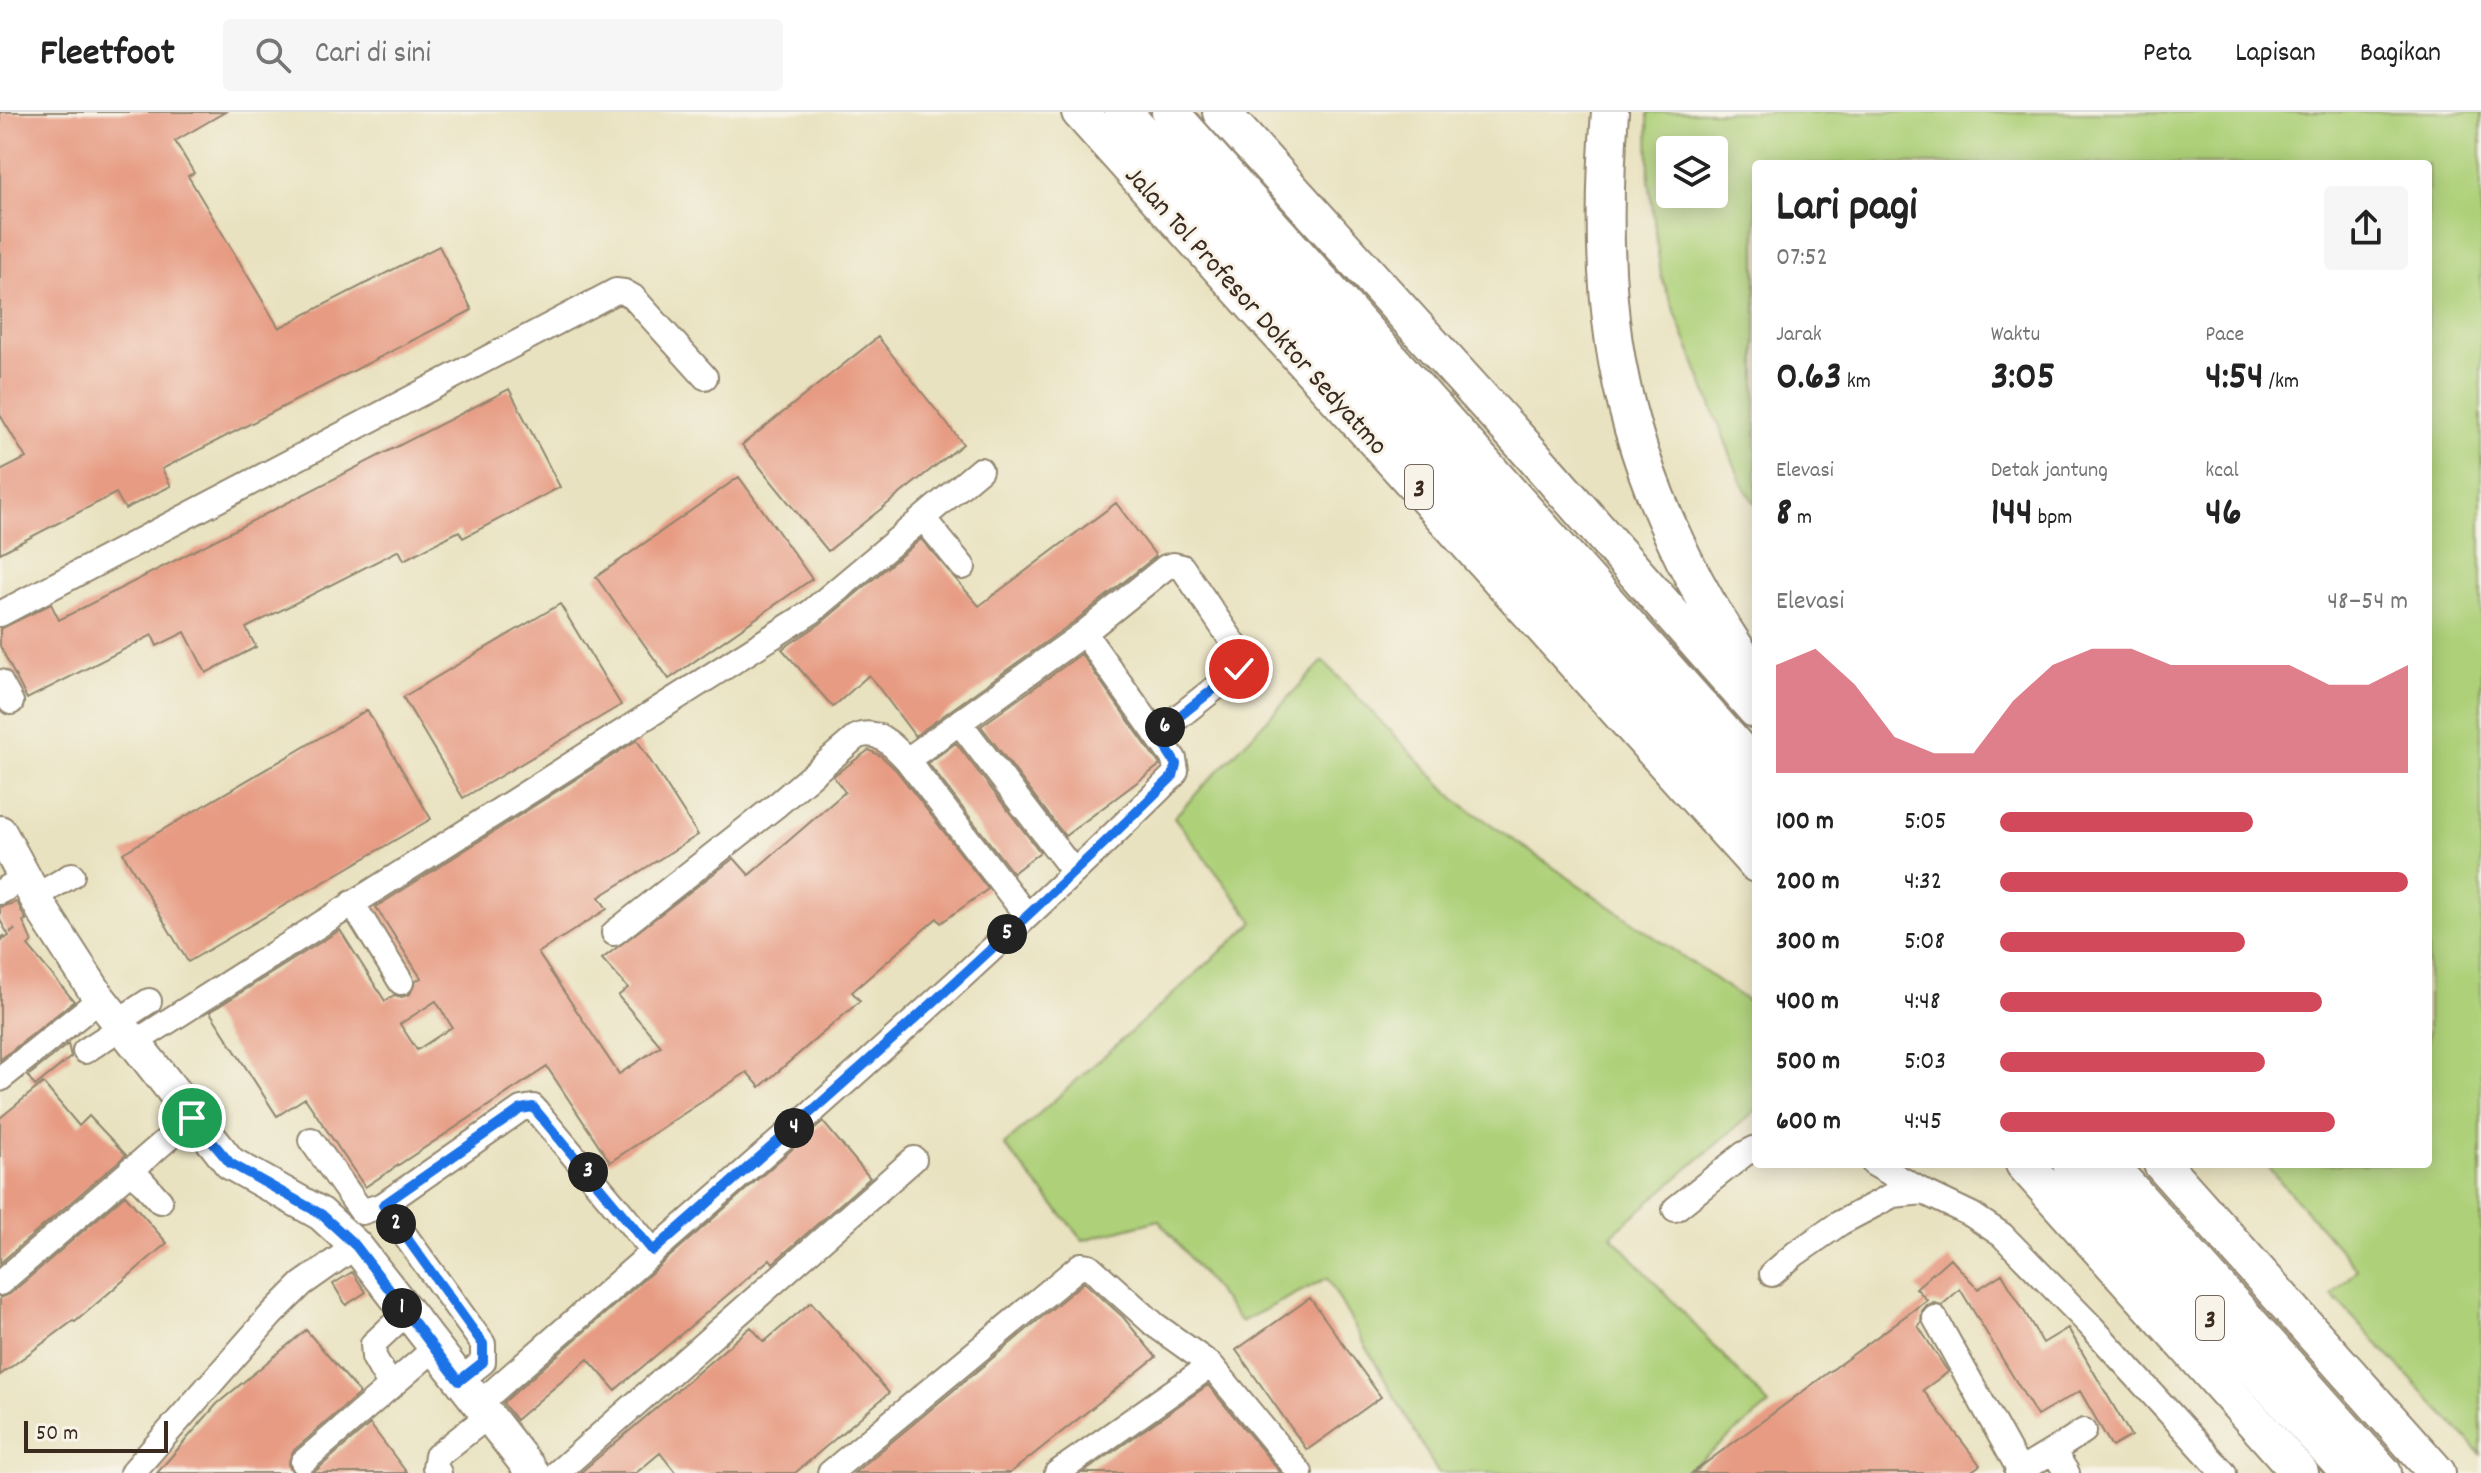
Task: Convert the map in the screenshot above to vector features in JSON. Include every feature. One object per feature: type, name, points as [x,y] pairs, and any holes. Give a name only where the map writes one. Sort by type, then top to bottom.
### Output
[{"type":"highway","name":"Jalan Tol Profesor Doktor Sedyatmo","points":[[1080,112],[1752,860]]},
{"type":"highway","name":"Jalan Tol Profesor Doktor Sedyatmo","points":[[1123,112],[1752,810]]},
{"type":"highway","name":"3","points":[[1170,112],[1752,765]]},
{"type":"highway","points":[[1221,112],[1536,459],[1752,705]]},
{"type":"highway","points":[[1610,112],[1606,203],[1608,280],[1614,344],[1628,410],[1650,479],[1676,542],[1705,600],[1752,671]]},
{"type":"highway","name":"3","points":[[2028,1168],[2300,1473]]},
{"type":"highway","name":"3","points":[[2075,1168],[2349,1473]]},
{"type":"highway","name":"3","points":[[2112,1168],[2383,1473]]},
{"type":"highway","name":"3","points":[[2168,1168],[2437,1473]]},
{"type":"main road","points":[[0,832],[20,898],[192,1118],[230,1163],[321,1214],[356,1246],[533,1473]]},
{"type":"street","points":[[0,614],[616,291],[633,297],[705,377]]},
{"type":"street","points":[[0,1079],[118,1023],[352,903],[811,612],[980,470]]},
{"type":"street","points":[[923,518],[963,567]]},
{"type":"street","points":[[907,760],[1084,633],[1166,567],[1173,565],[1182,567],[1241,654],[1242,664],[1157,734]]},
{"type":"street","points":[[439,1473],[435,1467],[437,1456],[475,1400],[653,1251],[832,1094],[1074,872],[1176,771],[1174,759],[1084,633]]},
{"type":"street","points":[[959,722],[1074,872]]},
{"type":"street","points":[[614,933],[778,804],[856,737],[870,732],[877,734],[907,760],[1027,916]]},
{"type":"street","points":[[20,898],[72,875]]},
{"type":"street","points":[[352,903],[401,982]]},
{"type":"street","points":[[85,1051],[149,1001]]},
{"type":"street","points":[[311,1140],[362,1212],[383,1205],[521,1109],[533,1107],[653,1251]]},
{"type":"street","points":[[0,1283],[192,1118]]},
{"type":"street","points":[[1675,1209],[1752,1150]]},
{"type":"street","points":[[557,1473],[914,1159]]},
{"type":"street","points":[[1881,1168],[1972,1215],[2002,1235],[2089,1324],[2224,1473]]},
{"type":"street","points":[[131,1169],[160,1201]]},
{"type":"street","points":[[1772,1274],[1840,1223],[1893,1195],[1924,1192]]},
{"type":"street","points":[[383,1205],[483,1344],[483,1362],[475,1400]]},
{"type":"street","points":[[132,1473],[271,1315],[302,1284],[356,1246]]},
{"type":"street","points":[[830,1473],[1081,1265],[1089,1266],[1155,1325],[1211,1365],[1300,1473]]},
{"type":"street","points":[[391,1387],[374,1357],[373,1344],[406,1313]]},
{"type":"street","points":[[1935,1318],[2018,1472],[2084,1431]]},
{"type":"street","points":[[303,1462],[434,1349]]},
{"type":"street","points":[[1057,1473],[1211,1365]]},
{"type":"street","points":[[2053,1451],[2067,1473]]},
{"type":"path","points":[[0,939],[20,898]]},
{"type":"green space","points":[[1648,112],[2481,112],[2481,1454],[2332,1295],[2357,1269],[2269,1168],[2432,1168],[2432,160],[1752,160],[1752,499],[1742,484],[1661,276],[1649,179]]},
{"type":"green space","points":[[1323,661],[1457,801],[1752,1004],[1752,1113],[1611,1235],[1769,1405],[1685,1473],[1438,1473],[1327,1278],[1241,1322],[1159,1220],[1083,1240],[1004,1145],[1254,922],[1174,817]]},
{"type":"building","points":[[0,112],[225,112],[175,141],[194,173],[188,176],[279,328],[439,246],[472,310],[162,469],[171,486],[125,509],[116,493],[0,553],[0,471],[26,458],[0,415]]},
{"type":"building","points":[[878,337],[963,444],[828,551],[742,445]]},
{"type":"building","points":[[509,389],[560,487],[463,538],[459,531],[404,560],[399,550],[246,628],[256,647],[206,673],[185,632],[157,646],[152,635],[27,699],[0,646],[0,629],[51,604],[59,620]]},
{"type":"building","points":[[739,477],[812,579],[669,679],[596,577]]},
{"type":"building","points":[[1116,503],[1156,556],[1075,621],[915,736],[869,675],[833,707],[782,649],[820,624],[921,539],[979,606]]},
{"type":"building","points":[[560,604],[621,705],[463,798],[403,697]]},
{"type":"building","points":[[1081,654],[1160,765],[1065,836],[981,726]]},
{"type":"building","points":[[367,710],[431,819],[188,962],[123,853]]},
{"type":"building","points":[[637,740],[698,835],[599,897],[607,909],[538,953],[619,1074],[661,1046],[618,996],[628,988],[602,959],[734,858],[749,875],[845,792],[833,776],[869,750],[896,770],[988,889],[941,923],[937,918],[852,992],[860,1001],[760,1087],[747,1072],[610,1162],[547,1067],[365,1187],[305,1098],[277,1116],[210,1012],[340,930],[385,1001],[394,995],[402,997],[410,994],[416,981],[421,978],[376,907]],"holes":[[[436,1001],[452,1027],[417,1050],[400,1024]]]},
{"type":"building","points":[[956,743],[1040,852],[1013,873],[928,763]]},
{"type":"building","points":[[17,902],[32,942],[28,946],[74,1001],[0,1060],[0,942],[9,936],[0,920],[0,907]]},
{"type":"building","points":[[68,1044],[71,1057],[35,1086],[28,1076]]},
{"type":"building","points":[[43,1083],[79,1126],[89,1116],[126,1155],[0,1263],[0,1118]]},
{"type":"building","points":[[823,1122],[870,1178],[773,1263],[770,1259],[615,1390],[588,1359],[516,1420],[503,1403]]},
{"type":"building","points":[[125,1195],[167,1243],[75,1322],[0,1375],[0,1298],[10,1294]]},
{"type":"building","points":[[1950,1258],[1978,1289],[2002,1274],[2043,1343],[2068,1328],[2131,1436],[2112,1447],[2080,1391],[2037,1416],[1960,1289],[1942,1305],[1927,1305],[1918,1326],[1948,1372],[1923,1390],[1980,1465],[1969,1473],[1692,1473],[1927,1300],[1916,1288]]},
{"type":"building","points":[[352,1272],[366,1292],[346,1305],[333,1284]]},
{"type":"building","points":[[1084,1282],[1123,1317],[1156,1357],[1010,1473],[854,1473]]},
{"type":"building","points":[[1310,1298],[1381,1397],[1307,1450],[1236,1350]]},
{"type":"building","points":[[811,1302],[889,1393],[795,1473],[676,1473],[660,1453],[636,1473],[580,1473],[751,1327],[764,1342]]},
{"type":"building","points":[[306,1330],[360,1393],[293,1451],[288,1464],[293,1473],[157,1473],[217,1404]]},
{"type":"building","points":[[1208,1385],[1281,1473],[1083,1473]]},
{"type":"building","points":[[370,1424],[407,1473],[313,1473]]},
{"type":"route","points":[[192,1118],[230,1163],[321,1214],[356,1246],[459,1381],[483,1362],[483,1344],[383,1205],[521,1109],[533,1107],[653,1251],[832,1094],[1091,857],[1173,776],[1176,764],[1157,734],[1239,669]]}]
